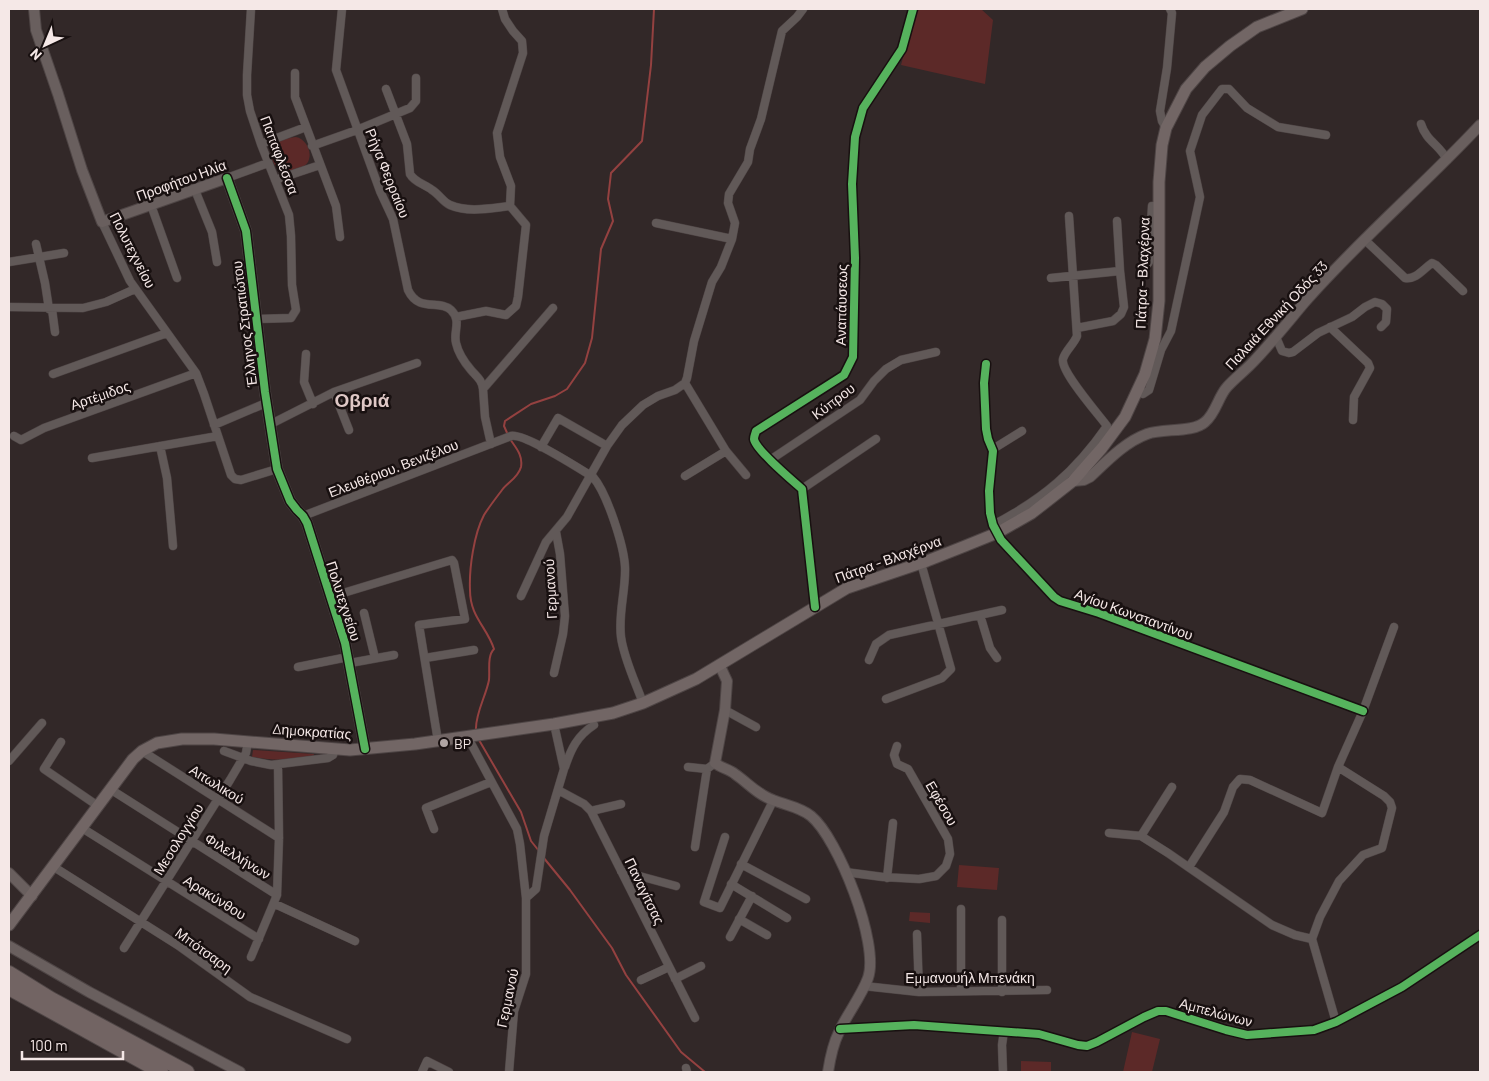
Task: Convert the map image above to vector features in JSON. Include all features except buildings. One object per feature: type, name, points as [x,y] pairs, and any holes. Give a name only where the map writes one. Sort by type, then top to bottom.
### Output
[{"type":"highway","points":[[9,973],[51,999],[187,1072]]},
{"type":"highway","points":[[9,988],[161,1072]]},
{"type":"main road","name":"Πάτρα - Βλαχέρνα","points":[[720,666],[847,588],[921,563],[1032,513],[1073,481],[1115,431],[1137,392],[1150,355],[1157,321],[1160,270],[1160,164],[1166,128],[1186,89],[1205,67],[1257,27],[1302,9]]},
{"type":"main road","name":"Δημοκρατίας","points":[[9,925],[133,759],[142,751],[157,743],[182,739],[248,741],[335,750],[366,749],[438,741],[554,724],[613,713],[673,690],[720,666]]},
{"type":"street","name":"Πολυτεχνείου","points":[[34,9],[36,30],[85,178],[102,222],[120,262],[135,289],[196,373],[228,469],[235,480],[243,480],[276,469],[290,501],[304,516],[340,625],[349,660],[366,749]]},
{"type":"street","name":"Παπαφλέσσα","points":[[252,9],[247,95],[250,111],[261,144],[289,215],[292,285],[296,310],[291,318],[257,319]]},
{"type":"street","name":"Ρήγα Φερραίου","points":[[342,9],[336,70],[380,191],[396,226],[406,285],[414,300],[432,306],[444,306],[456,317]]},
{"type":"street","points":[[491,444],[485,417],[482,382],[468,368],[455,339],[456,317],[486,311],[506,315],[517,303],[526,225],[510,206],[511,186],[500,157],[497,133],[524,53],[522,42],[505,19],[502,9]]},
{"type":"street","points":[[521,596],[546,542],[567,517],[622,425],[643,405],[658,396],[676,390],[685,383],[694,341],[712,282],[721,267],[732,239],[735,223],[728,204],[729,194],[748,162],[750,149],[761,119],[782,30],[803,9]]},
{"type":"street","name":"Αναπάυσεως","points":[[802,489],[770,460],[755,442],[754,437],[756,432],[844,374],[853,357],[855,258],[852,184],[855,137],[858,120],[863,108],[902,49],[913,9]]},
{"type":"street","points":[[1166,128],[1160,111],[1168,68],[1172,12],[1170,9]]},
{"type":"street","points":[[295,73],[295,97],[337,208],[340,237]]},
{"type":"street","points":[[312,146],[409,109],[415,103],[416,78]]},
{"type":"street","points":[[386,88],[407,147],[410,175],[415,180],[432,190],[450,205],[471,208],[510,206]]},
{"type":"street","points":[[1137,392],[1143,394],[1149,390],[1161,350],[1171,331],[1200,197],[1190,152],[1202,115],[1222,88],[1229,89],[1247,108],[1278,127],[1326,135]]},
{"type":"street","points":[[1421,124],[1425,135],[1442,152],[1447,160]]},
{"type":"street","name":"Παλαιά Εθνική Οδός 33","points":[[1073,481],[1084,480],[1090,477],[1124,447],[1147,434],[1160,430],[1190,428],[1204,424],[1210,418],[1220,396],[1228,386],[1276,337],[1305,302],[1480,125]]},
{"type":"street","points":[[261,144],[306,127]]},
{"type":"street","name":"Προφήτου Ηλία","points":[[102,222],[268,163]]},
{"type":"street","points":[[275,180],[320,164]]},
{"type":"street","name":"Έλληνος Στρατιώτου","points":[[226,178],[245,227],[266,403],[276,469]]},
{"type":"street","points":[[195,190],[212,232],[217,262]]},
{"type":"street","points":[[151,206],[177,278]]},
{"type":"street","points":[[1144,269],[1149,262],[1152,206],[1160,206]]},
{"type":"street","points":[[986,364],[984,383],[986,428],[992,449],[989,491],[990,513],[995,529],[1054,487],[1090,450],[1107,426],[1071,380],[1062,363],[1063,358],[1075,342],[1077,328],[1069,216]]},
{"type":"street","points":[[1077,328],[1113,321],[1124,307],[1117,221]]},
{"type":"street","points":[[656,223],[732,239]]},
{"type":"street","points":[[1365,240],[1405,278],[1410,279],[1414,277],[1432,264],[1436,265],[1463,291]]},
{"type":"street","points":[[36,244],[46,283],[55,332]]},
{"type":"street","points":[[9,262],[64,253]]},
{"type":"street","points":[[1052,278],[1120,271]]},
{"type":"street","points":[[9,307],[87,308],[135,289]]},
{"type":"street","points":[[1276,337],[1282,351],[1289,353],[1375,302],[1382,304],[1386,308],[1386,322],[1381,327]]},
{"type":"street","points":[[483,389],[553,308]]},
{"type":"street","points":[[1330,327],[1368,363],[1370,368],[1354,397],[1354,420]]},
{"type":"street","points":[[53,374],[167,333]]},
{"type":"street","name":"Κύπρου","points":[[770,460],[860,400],[886,369],[901,360],[936,352]]},
{"type":"street","points":[[306,354],[304,382],[313,404]]},
{"type":"street","points":[[269,425],[334,392],[417,363]]},
{"type":"street","name":"Αρτέμιδος","points":[[14,436],[21,440],[44,428],[196,373]]},
{"type":"street","points":[[685,383],[726,451],[746,474]]},
{"type":"street","points":[[334,392],[349,430]]},
{"type":"street","points":[[214,425],[266,403]]},
{"type":"street","points":[[608,446],[558,418],[541,447],[597,482],[610,509],[623,554],[625,568],[621,608],[621,637],[628,663],[643,703]]},
{"type":"street","points":[[992,449],[1022,431]]},
{"type":"street","points":[[92,458],[218,436]]},
{"type":"street","name":"Ελευθέριου. Βενιζέλου","points":[[304,516],[508,437],[522,436],[541,447]]},
{"type":"street","points":[[815,607],[802,489],[876,439]]},
{"type":"street","points":[[160,446],[167,478],[172,546]]},
{"type":"street","points":[[685,476],[726,451]]},
{"type":"street","name":"Αγίου Κωνσταντίνου","points":[[995,529],[1024,566],[1054,598],[1060,601],[1099,613],[1364,711]]},
{"type":"street","name":"Γερμανού","points":[[554,673],[563,634],[564,616],[560,554],[556,532]]},
{"type":"street","points":[[330,597],[452,560],[456,566],[465,619],[420,625],[438,741]]},
{"type":"street","points":[[886,699],[942,678],[949,672],[951,666],[921,563]]},
{"type":"street","points":[[869,660],[876,644],[889,635],[1002,610]]},
{"type":"street","points":[[364,613],[375,658]]},
{"type":"street","points":[[980,615],[990,648],[997,658]]},
{"type":"street","points":[[1189,867],[1224,812],[1233,787],[1240,779],[1250,780],[1322,813],[1338,767],[1364,711],[1394,627]]},
{"type":"street","points":[[425,658],[474,650]]},
{"type":"street","points":[[298,668],[394,655]]},
{"type":"street","points":[[695,847],[711,766],[725,710],[727,681],[720,666]]},
{"type":"street","points":[[725,710],[756,727]]},
{"type":"street","points":[[9,761],[42,723]]},
{"type":"street","points":[[554,724],[564,769]]},
{"type":"street","name":"Γερμανού","points":[[526,898],[536,889],[541,854],[564,769],[572,748],[584,731],[594,725]]},
{"type":"street","name":"Γερμανού","points":[[474,736],[491,782],[505,805],[518,833],[526,898],[526,969],[524,984],[515,1006],[509,1072]]},
{"type":"street","name":"Μεσολογγίου","points":[[124,948],[218,800],[243,758],[247,750],[248,741]]},
{"type":"street","points":[[62,742],[44,769],[98,806]]},
{"type":"street","name":"Εφέσου","points":[[845,872],[887,878],[919,879],[936,876],[944,870],[950,854],[945,832],[908,769],[897,764],[894,756],[897,746]]},
{"type":"street","points":[[224,751],[265,764],[278,765],[328,758],[333,755],[335,750]]},
{"type":"street","name":"Αιτωλικού","points":[[142,751],[280,838]]},
{"type":"street","points":[[251,957],[275,904],[277,895],[280,838],[278,765]]},
{"type":"street","points":[[688,767],[711,766],[734,773],[752,788],[773,801],[802,810],[814,818],[827,837],[845,872],[856,896],[867,933],[868,976],[840,1030],[828,1072]]},
{"type":"street","points":[[1336,1022],[1312,939],[1320,917],[1340,881],[1363,855],[1382,848],[1392,812],[1391,805],[1386,798],[1338,767]]},
{"type":"street","points":[[434,829],[426,808],[491,782]]},
{"type":"street","points":[[1141,836],[1172,787]]},
{"type":"street","name":"Φιλελλήνων","points":[[110,789],[277,895]]},
{"type":"street","name":"Παναγίτσας","points":[[558,790],[584,804],[591,811],[695,1018]]},
{"type":"street","points":[[725,837],[704,902],[720,908],[773,801]]},
{"type":"street","points":[[591,811],[621,804]]},
{"type":"street","points":[[887,878],[893,822]]},
{"type":"street","name":"Αρακύνθου","points":[[82,828],[258,940]]},
{"type":"street","points":[[1109,833],[1141,836],[1272,925],[1312,939]]},
{"type":"street","points":[[741,864],[806,899]]},
{"type":"street","name":"Μπότσαρη","points":[[54,867],[179,946],[250,997],[347,1039]]},
{"type":"street","points":[[621,871],[676,886]]},
{"type":"street","points":[[9,873],[32,896]]},
{"type":"street","points":[[731,884],[787,918]]},
{"type":"street","points":[[730,937],[752,896]]},
{"type":"street","points":[[275,904],[355,941]]},
{"type":"street","points":[[961,909],[961,990]]},
{"type":"street","points":[[739,919],[766,935]]},
{"type":"street","points":[[1002,920],[1002,992]]},
{"type":"street","points":[[917,934],[919,992]]},
{"type":"street","name":"Αμπελώνων","points":[[840,1030],[914,1025],[1039,1034],[1088,1046],[1144,1017],[1158,1011],[1166,1011],[1226,1030],[1254,1036],[1314,1030],[1336,1022],[1402,987],[1480,935]]},
{"type":"street","points":[[9,946],[89,992],[240,1072]]},
{"type":"street","points":[[675,979],[701,966]]},
{"type":"street","points":[[641,980],[669,967]]},
{"type":"street","name":"Εμμανουήλ Μπενάκη","points":[[864,986],[919,992],[1047,990]]},
{"type":"street","points":[[1003,1072],[1002,1045],[1004,1031]]},
{"type":"street","points":[[422,1072],[427,1060],[449,1072]]},
{"type":"shaded area","points":[[916,9],[981,9],[993,20],[985,84],[901,65]]},
{"type":"shaded area","points":[[296,137],[303,140],[308,146],[310,154],[308,162],[306,165],[295,170],[286,171],[279,169],[272,160],[272,149],[282,140]]},
{"type":"shaded area","points":[[253,750],[314,754],[313,757],[282,760],[252,757]]},
{"type":"shaded area","points":[[959,865],[999,868],[997,890],[957,887]]},
{"type":"shaded area","points":[[910,912],[930,913],[930,923],[909,921]]},
{"type":"shaded area","points":[[1132,1032],[1160,1039],[1152,1072],[1123,1072]]},
{"type":"shaded area","points":[[1021,1061],[1051,1062],[1051,1072],[1021,1072]]},
{"type":"waterway","points":[[508,435],[504,426],[505,421],[531,404],[555,396],[567,389],[585,363],[592,338],[601,249],[613,221],[608,199],[611,173],[642,141],[651,65],[654,9]]},
{"type":"waterway","points":[[476,730],[477,718],[488,686],[490,655],[494,649],[473,608],[470,590],[471,562],[477,532],[484,515],[502,490],[518,474],[521,467],[520,455],[510,439]]},
{"type":"waterway","points":[[479,740],[521,812],[531,841],[539,851]]},
{"type":"waterway","points":[[543,857],[570,890],[612,948],[626,975],[681,1052],[705,1072]]},
{"type":"cycle path","points":[[815,607],[802,489],[767,457],[756,444],[754,437],[756,431],[844,375],[853,357],[855,258],[852,184],[855,137],[863,108],[902,49],[913,9]]},
{"type":"cycle path","points":[[227,178],[246,231],[265,392],[277,469],[290,501],[307,523],[345,643],[365,749]]},
{"type":"cycle path","points":[[986,364],[984,383],[986,429],[993,451],[989,491],[990,513],[993,525],[1001,540],[1054,597],[1060,601],[1099,613],[1363,711]]},
{"type":"cycle path","points":[[840,1029],[914,1025],[1039,1034],[1087,1046],[1144,1017],[1158,1011],[1166,1011],[1247,1035],[1314,1030],[1336,1022],[1402,987],[1480,935]]},
{"type":"place","name":"BP","points":[[444,743]]},
{"type":"district","name":"Οβριά","points":[[362,399]]}]
